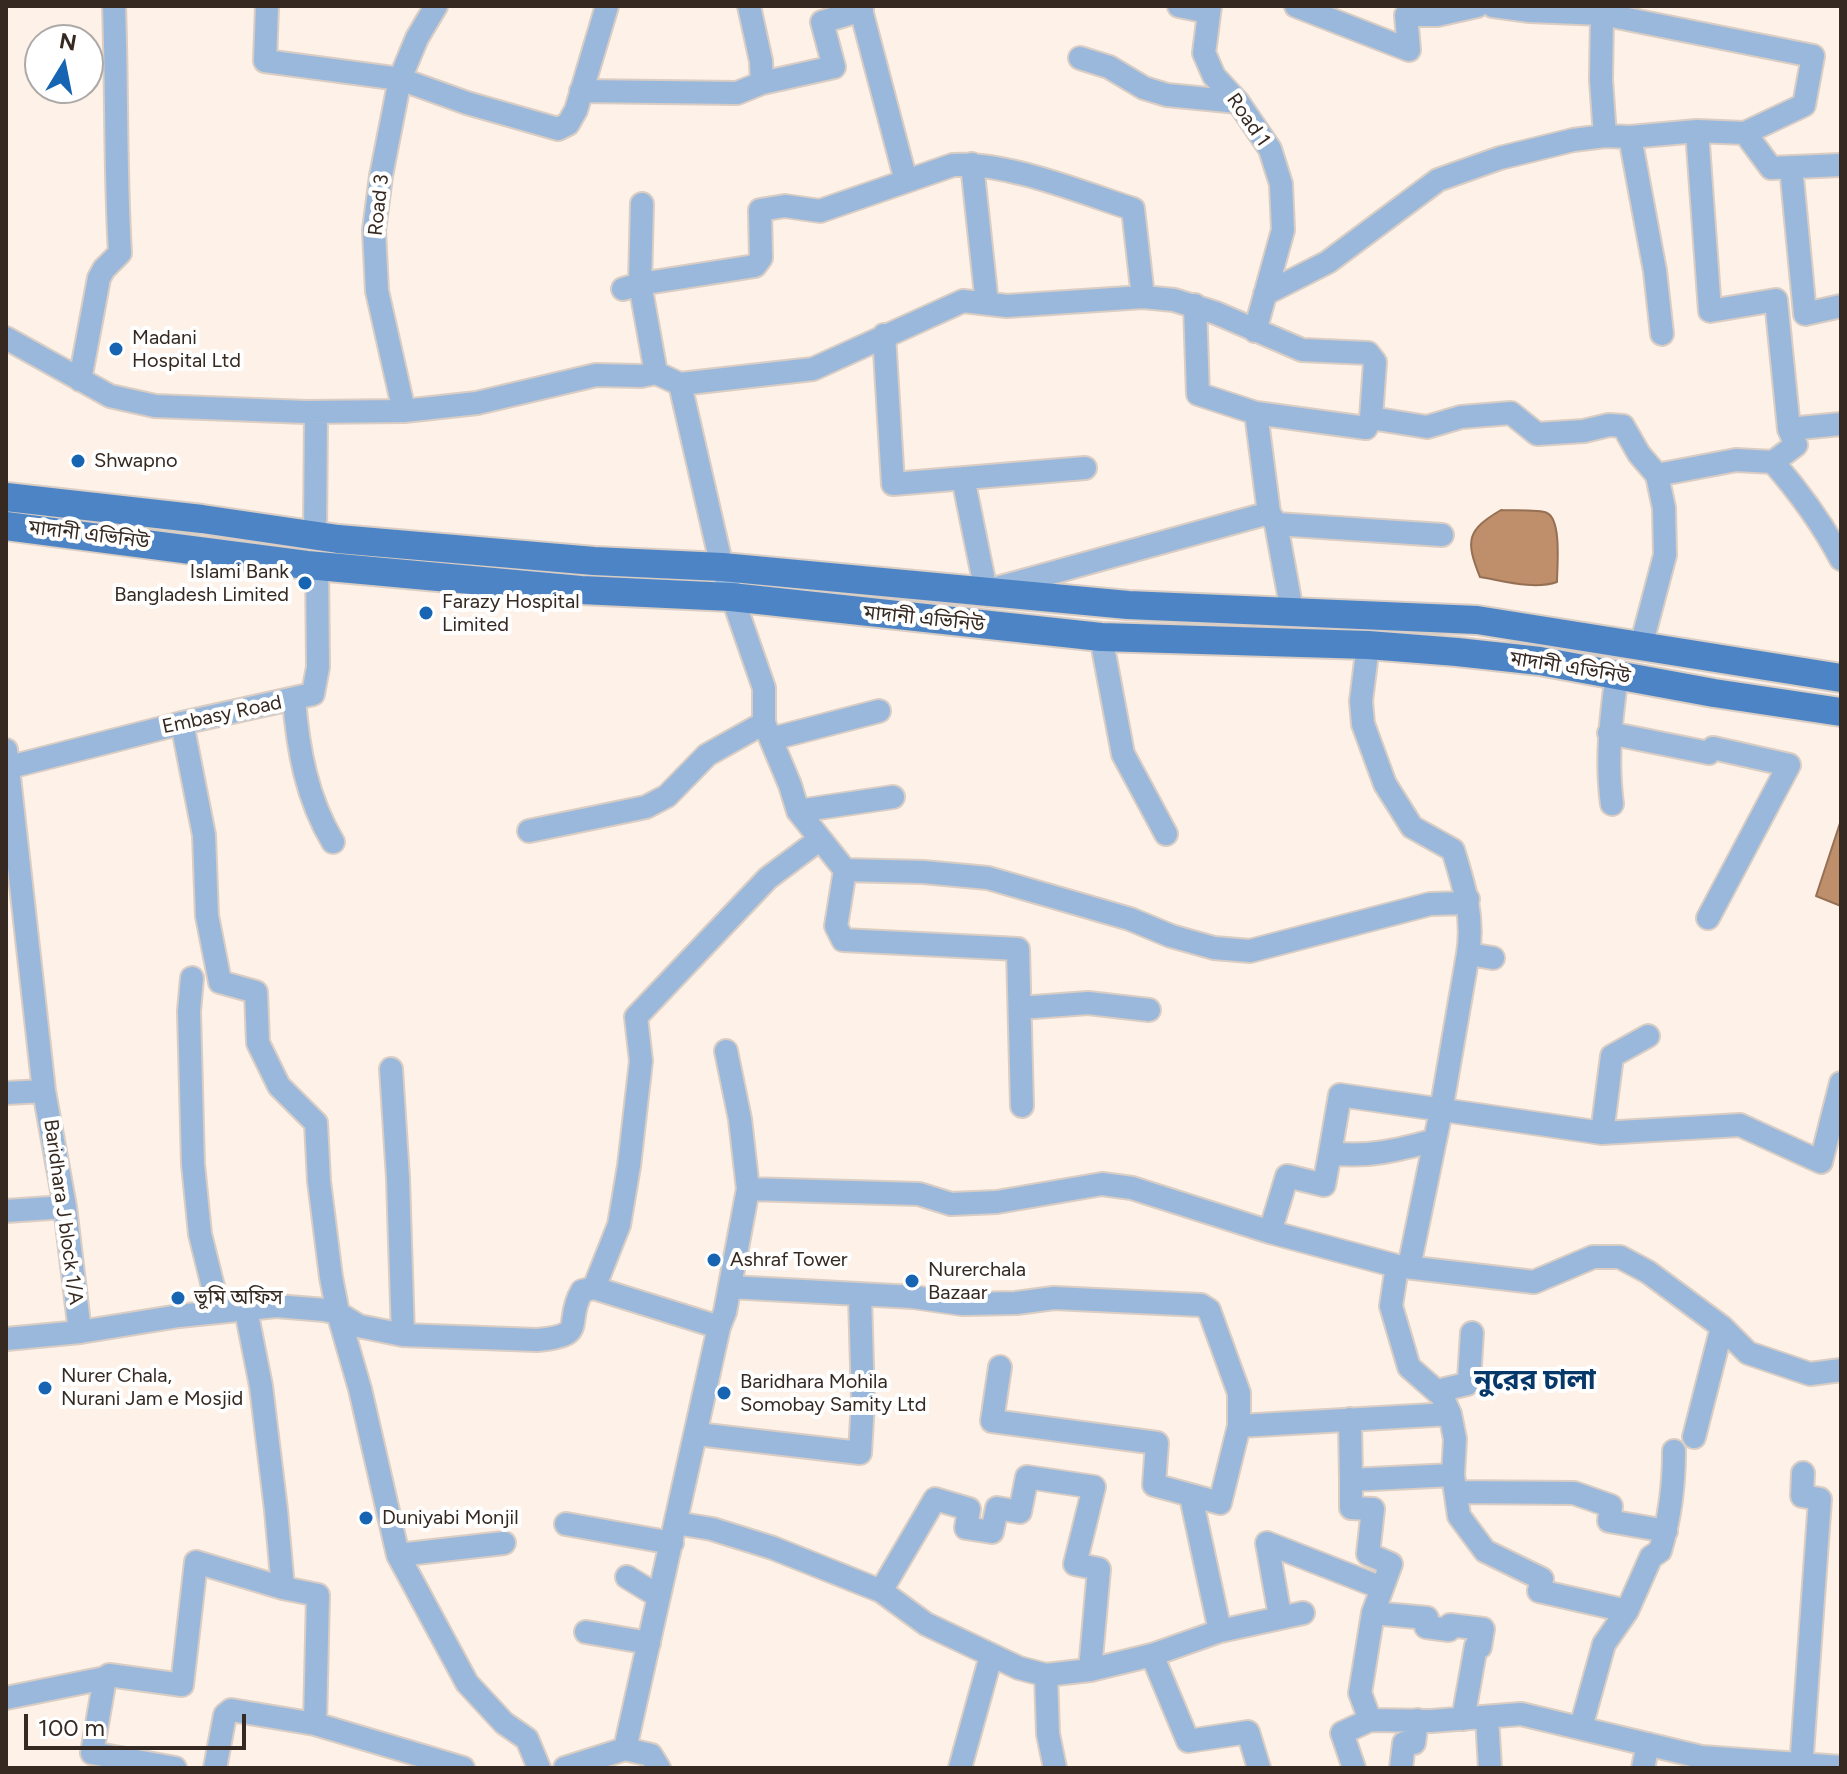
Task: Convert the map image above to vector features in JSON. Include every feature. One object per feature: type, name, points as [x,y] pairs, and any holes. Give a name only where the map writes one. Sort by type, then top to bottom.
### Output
[{"type":"main road","name":"মাদানী এভিনিউ","points":[[6,497],[173,515],[315,536],[594,561],[722,567],[1128,605],[1477,620],[1841,678]]},
{"type":"main road","name":"মাদানী এভিনিউ","points":[[6,526],[317,565],[566,589],[731,597],[1101,637],[1368,645],[1540,661],[1714,693],[1841,712]]},
{"type":"street","points":[[80,380],[99,278],[120,253],[114,6]]},
{"type":"street","points":[[267,6],[265,61],[400,79],[467,103],[558,129],[568,124],[607,6]]},
{"type":"street","name":"Road 3","points":[[404,411],[377,291],[374,230],[400,79],[417,38],[436,6]]},
{"type":"street","points":[[749,6],[761,61],[762,83]]},
{"type":"street","points":[[1179,6],[1209,9]]},
{"type":"street","points":[[1296,6],[1409,50],[1406,15],[1437,15],[1477,6]]},
{"type":"street","points":[[1265,294],[1328,262],[1438,180],[1500,158],[1573,140],[1605,136],[1697,131],[1745,133],[1804,105],[1813,56],[1602,14],[1493,6]]},
{"type":"street","points":[[1602,14],[1623,6]]},
{"type":"street","points":[[581,91],[737,93],[762,83],[834,67],[822,22],[861,8],[906,181]]},
{"type":"street","name":"Road 1","points":[[1209,9],[1204,53],[1214,76],[1238,102],[1270,149],[1281,184],[1283,230],[1255,331]]},
{"type":"street","points":[[1602,14],[1601,80],[1605,136]]},
{"type":"street","points":[[1080,58],[1116,71],[1144,88],[1167,95],[1238,102]]},
{"type":"street","points":[[1657,475],[1736,460],[1773,462],[1796,445],[1789,429],[1776,300],[1710,311],[1697,131]]},
{"type":"street","points":[[1745,133],[1771,168],[1841,165]]},
{"type":"street","points":[[1630,137],[1655,271],[1662,334]]},
{"type":"street","points":[[972,164],[987,304]]},
{"type":"street","points":[[632,287],[755,266],[761,258],[760,210],[785,206],[820,211],[953,165],[972,164],[1021,175],[1133,209],[1143,297]]},
{"type":"street","points":[[1791,167],[1805,314],[1841,306]]},
{"type":"street","points":[[642,204],[632,287],[656,373]]},
{"type":"street","points":[[6,338],[110,396],[155,406],[316,412],[404,411],[477,403],[596,375],[641,376],[656,373],[680,384],[813,369],[963,301],[1007,306],[1143,297],[1195,305],[1302,350],[1368,353],[1375,362],[1371,418],[1366,428],[1256,413],[1198,394],[1195,305]]},
{"type":"street","points":[[884,335],[893,484],[1085,468]]},
{"type":"street","points":[[680,384],[722,567],[764,688],[768,731],[798,811],[845,870],[988,878],[1116,915],[1214,948],[1250,951],[1430,904],[1466,903],[1468,899]]},
{"type":"street","points":[[315,536],[316,412]]},
{"type":"street","points":[[1256,413],[1272,518],[1292,611]]},
{"type":"street","points":[[1371,418],[1427,427],[1461,417],[1511,413],[1537,434],[1623,426],[1639,454],[1657,475],[1664,508],[1665,555],[1641,646]]},
{"type":"street","points":[[1789,429],[1841,424]]},
{"type":"street","points":[[1773,462],[1803,497],[1841,559]]},
{"type":"street","points":[[963,478],[986,591],[1272,518],[1442,535]]},
{"type":"street","name":"Embasy Road","points":[[7,762],[313,694],[318,667],[317,565]]},
{"type":"street","points":[[1101,637],[1123,754],[1166,834]]},
{"type":"street","points":[[1368,645],[1361,701],[1363,724],[1385,784],[1412,827],[1453,850],[1468,899],[1471,924],[1435,1140],[1391,1306],[1409,1367],[1442,1396],[1450,1414],[1455,1439],[1459,1516],[1485,1551],[1542,1579],[1539,1591],[1627,1611]]},
{"type":"street","points":[[1612,804],[1608,771],[1609,733],[1617,674]]},
{"type":"street","points":[[294,699],[303,771],[323,826],[333,842]]},
{"type":"street","points":[[529,831],[646,807],[667,796],[707,755],[768,731],[879,711]]},
{"type":"street","points":[[182,723],[204,835],[207,916],[220,982],[256,992],[258,1043],[279,1086],[316,1123],[322,1217],[338,1313],[357,1373],[398,1555],[467,1683],[504,1723],[527,1739],[539,1768]]},
{"type":"street","points":[[1609,733],[1709,753],[1713,748],[1789,765],[1708,918]]},
{"type":"street","name":"Baridhara J block 1/A","points":[[7,762],[44,1091],[65,1207],[80,1332]]},
{"type":"street","points":[[798,811],[893,797]]},
{"type":"street","points":[[594,1288],[619,1225],[629,1166],[641,1061],[636,1017],[768,878],[819,840]]},
{"type":"street","points":[[845,870],[836,926],[843,940],[1018,949],[1022,1106]]},
{"type":"street","points":[[1468,954],[1493,958]]},
{"type":"street","points":[[192,978],[189,1011],[193,1164],[200,1234],[219,1311]]},
{"type":"street","points":[[1020,1008],[1088,1003],[1149,1010]]},
{"type":"street","points":[[1602,1133],[1612,1056],[1648,1036]]},
{"type":"street","points":[[625,1749],[730,1287],[748,1189],[740,1119],[726,1051]]},
{"type":"street","points":[[391,1069],[403,1335]]},
{"type":"street","points":[[1270,1232],[1287,1176],[1324,1185],[1340,1095],[1602,1133],[1740,1125],[1821,1162],[1841,1083]]},
{"type":"street","points":[[6,1093],[44,1091]]},
{"type":"street","points":[[1330,1153],[1352,1156],[1381,1154],[1435,1140]]},
{"type":"street","points":[[748,1189],[919,1194],[951,1204],[997,1202],[1102,1184],[1132,1188],[1270,1232],[1403,1266],[1534,1282],[1593,1257],[1620,1257],[1648,1272],[1722,1327],[1748,1353],[1810,1374],[1841,1370]]},
{"type":"street","points":[[6,1211],[65,1207]]},
{"type":"street","points":[[730,1287],[913,1297],[962,1304],[1016,1303],[1054,1298],[1201,1305],[1209,1310],[1239,1393],[1239,1426],[1220,1503],[1154,1485],[1157,1443],[992,1421],[1000,1367]]},
{"type":"street","points":[[6,1339],[276,1306],[338,1313],[359,1326],[403,1335],[537,1340],[567,1335],[572,1328],[582,1291],[594,1288],[719,1327]]},
{"type":"street","points":[[697,1434],[860,1453],[863,1401],[860,1296]]},
{"type":"street","points":[[246,1310],[261,1386],[283,1588]]},
{"type":"street","points":[[1694,1437],[1722,1327]]},
{"type":"street","points":[[1437,1391],[1467,1384],[1472,1333]]},
{"type":"street","points":[[1239,1426],[1450,1414]]},
{"type":"street","points":[[1350,1419],[1351,1508],[1373,1509],[1368,1554],[1391,1564],[1373,1613],[1360,1693],[1370,1720]]},
{"type":"street","points":[[1581,1727],[1604,1644],[1627,1611],[1651,1557],[1660,1551],[1674,1487],[1674,1451]]},
{"type":"street","points":[[1801,1766],[1820,1499],[1802,1496],[1803,1473]]},
{"type":"street","points":[[881,1591],[935,1499],[969,1509],[966,1528],[992,1532],[997,1508],[1020,1512],[1027,1477],[1094,1487],[1075,1564],[1099,1569],[1090,1670]]},
{"type":"street","points":[[1351,1480],[1574,1493],[1611,1506],[1609,1521],[1666,1531]]},
{"type":"street","points":[[1191,1497],[1220,1631]]},
{"type":"street","points":[[566,1524],[674,1533],[712,1529],[773,1548],[881,1591],[926,1624],[1019,1668],[1046,1675],[1090,1670],[1152,1655],[1220,1631],[1292,1615],[1267,1543],[1382,1588]]},
{"type":"street","points":[[398,1555],[504,1543]]},
{"type":"street","points":[[6,1698],[109,1675],[182,1685],[196,1562],[318,1595],[315,1724]]},
{"type":"street","points":[[627,1577],[658,1596]]},
{"type":"street","points":[[1373,1613],[1427,1618],[1426,1627],[1449,1630],[1450,1625],[1483,1629],[1480,1647],[1476,1646],[1463,1719]]},
{"type":"street","points":[[586,1632],[649,1643]]},
{"type":"street","points":[[1152,1655],[1188,1741],[1248,1732],[1259,1768]]},
{"type":"street","points":[[960,1768],[991,1656]]},
{"type":"street","points":[[1046,1675],[1048,1734],[1055,1768]]},
{"type":"street","points":[[105,1678],[92,1753],[175,1768]]},
{"type":"street","points":[[215,1768],[225,1715],[231,1710],[315,1724],[463,1768]]},
{"type":"street","points":[[1354,1768],[1342,1733],[1370,1720],[1463,1719],[1521,1714],[1714,1763],[1841,1767]]},
{"type":"street","points":[[1487,1717],[1490,1768]]},
{"type":"street","points":[[1401,1768],[1404,1743],[1414,1743],[1417,1720]]},
{"type":"street","points":[[1643,1768],[1648,1744]]},
{"type":"street","points":[[565,1768],[625,1749],[651,1755],[659,1768]]},
{"type":"shaded area","points":[[1501,510],[1538,511],[1552,517],[1558,545],[1557,582],[1529,585],[1480,577],[1472,554],[1472,537],[1481,524]]},
{"type":"shaded area","points":[[1841,820],[1841,906],[1816,896]]},
{"type":"place","name":"Madani Hospital Ltd","points":[[116,349]]},
{"type":"place","name":"Shwapno","points":[[78,461]]},
{"type":"place","name":"Islami Bank Bangladesh Limited","points":[[305,583]]},
{"type":"place","name":"Farazy Hospital Limited","points":[[426,613]]},
{"type":"place","name":"Ashraf Tower","points":[[714,1260]]},
{"type":"place","name":"Nurerchala Bazaar","points":[[912,1281]]},
{"type":"place","name":"ভূমি অফিস","points":[[178,1298]]},
{"type":"place","name":"Nurer Chala, Nurani Jam e Mosjid","points":[[45,1388]]},
{"type":"place","name":"Baridhara Mohila Somobay Samity Ltd","points":[[724,1393]]},
{"type":"place","name":"Duniyabi Monjil","points":[[366,1518]]},
{"type":"district","name":"নুরের চালা","points":[[1535,1381]]}]
